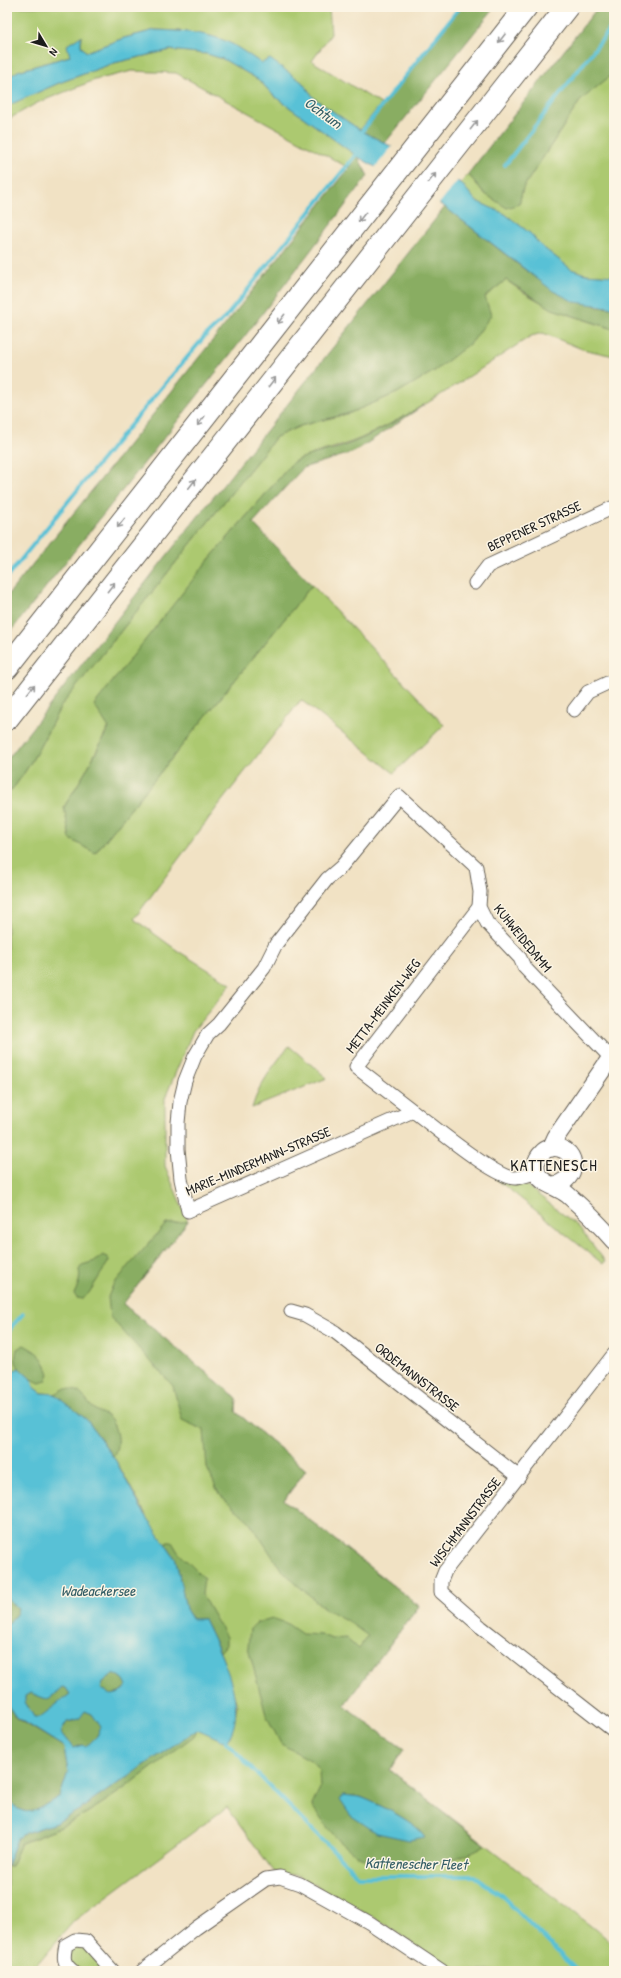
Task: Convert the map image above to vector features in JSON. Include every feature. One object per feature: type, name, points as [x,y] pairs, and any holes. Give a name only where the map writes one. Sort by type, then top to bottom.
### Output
[{"type":"highway","points":[[7,668],[526,7]]},
{"type":"highway","points":[[7,720],[567,7]]},
{"type":"street","name":"BEPPENER STRASSE","points":[[475,583],[488,566],[614,507]]},
{"type":"street","points":[[574,710],[588,692],[614,680]]},
{"type":"street","name":"KUHWEIDEDAMM","points":[[399,796],[476,867],[480,892],[479,907],[487,923],[520,958],[524,967],[612,1055]]},
{"type":"street","name":"MARIE-MINDERMANN-STRASSE","points":[[399,796],[341,866],[327,879],[276,944],[264,968],[219,1024],[208,1034],[195,1056],[185,1081],[180,1102],[178,1123],[181,1179],[188,1210],[413,1110]]},
{"type":"street","name":"METTA-MEINKEN-WEG","points":[[413,1110],[356,1068],[479,907]]},
{"type":"street","points":[[559,1150],[568,1142],[593,1083],[612,1055]]},
{"type":"street","points":[[413,1110],[473,1156],[506,1176],[516,1178],[527,1174],[537,1173]]},
{"type":"street","points":[[552,1185],[564,1182],[570,1176],[573,1166],[571,1157],[559,1150],[545,1150],[538,1156],[536,1165],[537,1173],[541,1179],[568,1195],[609,1235]]},
{"type":"street","points":[[570,1176],[609,1235]]},
{"type":"street","name":"ORDEMANNSTRASSE","points":[[291,1311],[305,1315],[335,1332],[519,1477]]},
{"type":"street","name":"WISCHMANNSTRASSE","points":[[614,1354],[446,1571],[441,1581],[440,1592],[481,1627],[614,1731]]},
{"type":"street","points":[[142,1971],[196,1928],[266,1879],[280,1877],[300,1884],[370,1923],[442,1971]]},
{"type":"street","points":[[73,1971],[65,1965],[63,1956],[66,1946],[75,1940],[86,1941],[113,1971]]},
{"type":"green space","points":[[7,7],[329,7],[331,34],[312,61],[381,104],[360,130],[315,99],[302,82],[261,63],[232,44],[211,36],[181,31],[155,30],[124,38],[86,52],[81,46],[81,36],[70,56],[18,71],[7,78]]},
{"type":"green space","points":[[462,7],[495,7],[385,143],[363,132]]},
{"type":"green space","points":[[598,7],[614,7],[614,79],[609,77],[580,101],[523,188],[519,204],[507,208],[485,194],[468,174]]},
{"type":"green space","points":[[170,50],[207,54],[223,59],[259,80],[274,96],[358,157],[349,168],[176,73],[132,71],[95,80],[37,103],[7,120],[7,106],[59,83],[114,63]]},
{"type":"green space","points":[[609,76],[614,79],[614,276],[585,274],[571,269],[540,245],[531,234],[505,214],[476,201],[461,183],[468,174],[485,194],[519,204],[523,188],[580,101]]},
{"type":"green space","points":[[358,157],[368,176],[252,327],[7,636],[7,596]]},
{"type":"green space","points":[[445,207],[524,269],[598,307],[614,308],[614,329],[552,309],[506,280],[485,297],[491,315],[473,341],[436,370],[397,393],[350,413],[300,426],[276,437],[61,706],[30,764],[7,795],[7,760],[160,564]]},
{"type":"green space","points":[[506,280],[532,297],[557,310],[614,329],[614,356],[582,349],[543,333],[531,336],[452,388],[412,412],[361,438],[312,454],[293,462],[206,563],[167,614],[86,771],[64,807],[95,853],[312,585],[444,725],[394,773],[301,700],[218,806],[134,919],[178,951],[231,984],[193,1031],[165,1098],[165,1166],[188,1221],[123,1304],[237,1398],[236,1412],[306,1470],[284,1500],[419,1606],[344,1705],[404,1749],[390,1770],[614,1944],[614,1971],[452,1971],[382,1922],[299,1876],[274,1872],[227,1807],[74,1921],[31,1971],[7,1971],[7,1866],[11,1866],[21,1843],[68,1823],[112,1797],[193,1736],[197,1729],[230,1737],[237,1705],[222,1657],[204,1619],[116,1461],[87,1420],[56,1394],[42,1393],[34,1387],[32,1380],[19,1368],[7,1374],[7,795],[30,764],[61,706],[276,437],[300,426],[350,413],[397,393],[436,370],[485,297]]},
{"type":"green space","points":[[424,405],[354,452],[303,468],[253,523],[312,585],[95,853],[70,839],[64,807],[86,771],[109,728],[94,705],[206,563],[293,462],[311,455],[341,447],[362,438]]},
{"type":"green space","points":[[289,1046],[327,1078],[252,1108],[258,1091],[272,1068]]},
{"type":"green space","points":[[497,1176],[510,1185],[526,1185],[579,1227],[605,1261],[603,1264],[495,1178]]},
{"type":"green space","points":[[188,1221],[123,1304],[237,1398],[236,1412],[306,1470],[284,1500],[419,1606],[344,1705],[404,1749],[390,1770],[485,1845],[472,1852],[444,1862],[414,1867],[399,1867],[370,1861],[352,1852],[329,1830],[312,1805],[320,1788],[319,1770],[312,1761],[281,1744],[266,1715],[248,1647],[250,1629],[256,1623],[272,1618],[286,1623],[302,1634],[322,1635],[332,1639],[346,1638],[358,1649],[368,1636],[346,1620],[324,1608],[294,1582],[280,1568],[249,1521],[219,1494],[207,1468],[204,1430],[182,1420],[173,1386],[110,1317],[108,1297],[113,1285],[166,1224]],"holes":[[[344,1795],[363,1798],[387,1809],[406,1820],[425,1837]]]},
{"type":"green space","points":[[103,1255],[108,1257],[109,1261],[89,1293],[83,1299],[77,1298],[74,1294],[79,1282],[79,1270],[82,1265],[95,1261]]},
{"type":"green space","points":[[24,1345],[37,1353],[43,1359],[49,1374],[46,1381],[40,1383],[33,1380],[18,1366],[16,1362],[17,1349]]},
{"type":"green space","points":[[64,1389],[75,1390],[81,1394],[89,1404],[107,1416],[113,1424],[117,1435],[117,1447],[113,1456],[87,1420],[55,1394]]},
{"type":"green space","points":[[167,1542],[172,1542],[178,1552],[204,1578],[202,1595],[226,1637],[226,1645],[220,1652],[204,1619],[192,1619],[186,1609],[176,1560],[166,1545]]},
{"type":"green space","points":[[7,1598],[18,1608],[17,1613],[7,1625]]},
{"type":"green space","points":[[114,1673],[121,1677],[127,1685],[120,1693],[111,1695],[101,1688],[103,1682]]},
{"type":"green space","points":[[62,1687],[66,1688],[70,1694],[40,1718],[34,1717],[25,1702],[25,1696],[30,1693],[48,1698]]},
{"type":"green space","points":[[7,1704],[15,1717],[64,1747],[68,1772],[60,1796],[33,1811],[27,1812],[21,1810],[7,1799]]},
{"type":"green space","points":[[85,1711],[92,1714],[102,1727],[97,1736],[86,1747],[82,1745],[74,1748],[61,1732],[67,1722],[73,1721]]},
{"type":"green space","points":[[197,1729],[194,1736],[112,1797],[68,1823],[21,1843],[11,1866],[7,1866],[17,1839],[25,1833],[56,1823],[79,1810]]},
{"type":"green space","points":[[85,1944],[109,1971],[78,1971],[69,1963],[69,1948]]},
{"type":"water","name":"Ochtum","points":[[155,30],[185,32],[214,37],[232,44],[261,63],[270,59],[302,82],[315,99],[360,130],[461,183],[476,201],[505,214],[531,234],[540,245],[571,269],[585,274],[614,276],[614,308],[575,302],[553,291],[445,207],[358,157],[274,96],[259,80],[223,59],[207,54],[170,50],[114,63],[59,83],[7,106],[7,78],[18,71],[70,56],[67,45],[81,36],[81,46],[86,52],[124,38]]},
{"type":"water","name":"Wadeackersee","points":[[19,1368],[32,1380],[34,1387],[42,1393],[55,1394],[87,1420],[116,1461],[141,1508],[176,1560],[186,1609],[192,1619],[204,1619],[230,1680],[236,1713],[233,1729],[226,1742],[197,1729],[79,1810],[56,1823],[25,1833],[17,1839],[7,1866],[7,1799],[14,1806],[26,1812],[38,1809],[60,1796],[68,1772],[64,1747],[15,1716],[7,1704],[7,1625],[17,1613],[18,1608],[7,1598],[7,1374]],"holes":[[[114,1673],[121,1677],[127,1685],[120,1693],[111,1695],[101,1688],[103,1682]],[[62,1687],[66,1688],[70,1694],[40,1717],[34,1717],[25,1702],[25,1696],[30,1693],[48,1699]],[[85,1711],[92,1714],[101,1727],[97,1736],[86,1747],[83,1745],[74,1748],[61,1732],[67,1722],[79,1719]]]},
{"type":"water","points":[[344,1795],[363,1798],[387,1809],[406,1820],[425,1837],[409,1840],[377,1833],[350,1815],[340,1800]]},
{"type":"pier","points":[[393,145],[459,179],[438,205],[374,169]]},
{"type":"waterway","points":[[359,135],[460,7]]},
{"type":"waterway","points":[[505,165],[614,24]]},
{"type":"waterway","points":[[7,577],[113,446],[205,336],[225,318],[358,152]]},
{"type":"waterway","points":[[7,1335],[12,1326],[23,1314]]},
{"type":"waterway","name":"Kattenescher Fleet","points":[[226,1742],[358,1876],[474,1876],[500,1894],[577,1971]]},
{"type":"district","name":"KATTENESCH","points":[[554,1165]]}]
